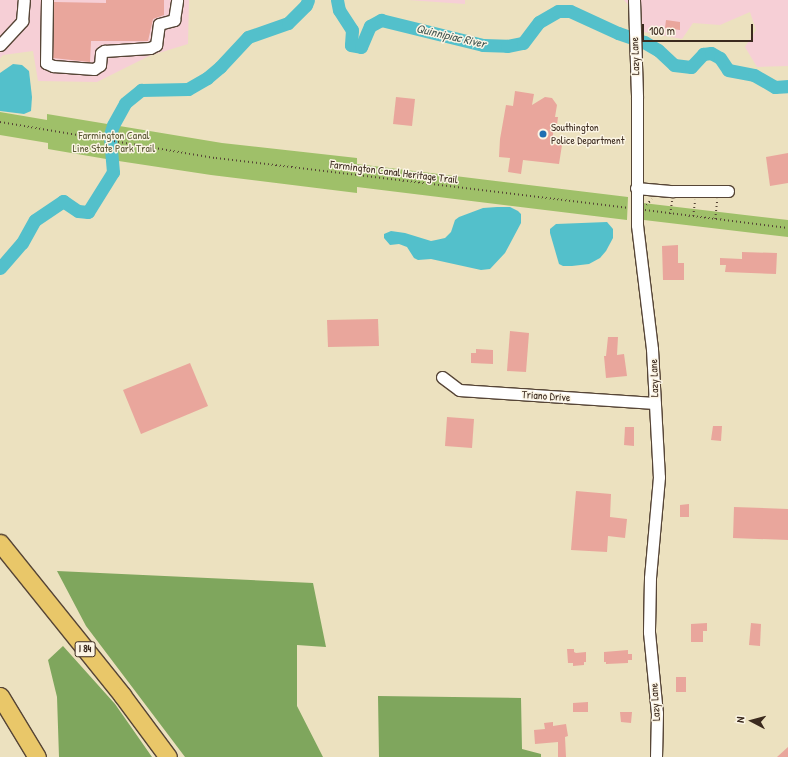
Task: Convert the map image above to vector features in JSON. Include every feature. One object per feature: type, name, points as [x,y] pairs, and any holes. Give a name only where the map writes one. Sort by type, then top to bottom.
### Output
[{"type":"highway","name":"I 84","points":[[0,543],[122,695],[168,757]]},
{"type":"highway","points":[[0,696],[37,757]]},
{"type":"street","points":[[0,45],[22,21],[24,0]]},
{"type":"street","points":[[47,0],[46,62],[53,66],[94,69],[100,65],[104,50],[150,48],[156,45],[159,24],[174,20],[177,0]]},
{"type":"street","name":"Lazy Lane","points":[[634,0],[636,209],[638,242],[652,349],[659,477],[650,578],[649,632],[657,713],[656,757]]},
{"type":"street","points":[[636,188],[696,192],[723,191]]},
{"type":"street","name":"Triano Drive","points":[[442,377],[459,390],[655,403]]},
{"type":"path","name":"Farmington Canal Heritage Trail","points":[[0,122],[216,158],[788,228]]},
{"type":"path","points":[[670,214],[673,191]]},
{"type":"path","points":[[715,219],[723,191]]},
{"type":"path","points":[[693,216],[696,192]]},
{"type":"shaded area","points":[[0,0],[189,0],[188,44],[149,56],[97,82],[38,81],[33,51],[3,55],[0,58]]},
{"type":"shaded area","points":[[408,0],[465,0],[465,4]]},
{"type":"shaded area","points":[[624,0],[788,0],[788,66],[757,67],[745,47],[756,30],[750,12],[720,25],[693,23],[682,39],[639,31],[642,20]]},
{"type":"green space","name":"Farmington Canal Line State Park Trail","points":[[0,112],[47,120],[47,114],[222,143],[357,158],[357,164],[628,197],[627,220],[357,187],[357,193],[211,175],[48,149],[48,143],[0,135]]},
{"type":"green space","points":[[643,203],[788,220],[788,237],[644,220]]},
{"type":"green space","points":[[57,571],[313,583],[326,647],[297,645],[297,706],[323,757],[185,757],[86,626]]},
{"type":"green space","points":[[63,646],[115,704],[152,757],[59,757],[57,697],[48,660]]},
{"type":"green space","points":[[378,696],[521,698],[522,749],[541,754],[541,757],[379,757]]},
{"type":"water","points":[[13,64],[22,65],[29,71],[32,97],[31,111],[24,114],[0,111],[0,73]]},
{"type":"water","points":[[510,207],[518,211],[521,214],[521,223],[505,253],[490,269],[481,270],[431,259],[418,260],[414,258],[407,247],[399,244],[390,245],[384,238],[384,234],[391,231],[405,233],[431,241],[445,238],[451,232],[455,220],[459,217],[483,208]]},
{"type":"water","points":[[607,222],[613,229],[613,238],[606,251],[600,258],[589,264],[563,266],[559,264],[550,229],[556,224]]},
{"type":"building","points":[[106,0],[164,0],[164,15],[153,19],[148,41],[91,41],[90,62],[53,58],[54,2],[106,3]]},
{"type":"building","points":[[666,20],[680,22],[680,30],[665,28]]},
{"type":"building","points":[[515,91],[534,94],[532,105],[545,97],[552,98],[557,105],[555,117],[558,117],[557,125],[554,125],[552,144],[562,145],[559,164],[523,160],[521,174],[508,172],[510,158],[499,157],[500,139],[506,105],[513,106]]},
{"type":"building","points":[[396,97],[415,99],[412,126],[393,124]]},
{"type":"building","points":[[788,153],[788,183],[770,186],[766,157]]},
{"type":"building","points":[[678,245],[678,263],[684,263],[684,280],[663,280],[662,246]]},
{"type":"building","points":[[742,252],[777,253],[776,274],[725,272],[726,265],[720,265],[720,258],[742,259]]},
{"type":"building","points":[[378,319],[379,346],[328,347],[327,320]]},
{"type":"building","points":[[510,331],[529,333],[526,372],[507,371]]},
{"type":"building","points":[[608,337],[618,337],[617,355],[624,354],[627,376],[606,378],[604,356],[606,356]]},
{"type":"building","points":[[476,349],[493,350],[493,364],[471,363],[471,353],[476,353]]},
{"type":"building","points":[[190,363],[208,406],[141,434],[123,390]]},
{"type":"building","points":[[447,417],[474,419],[472,448],[445,446]]},
{"type":"building","points":[[713,426],[722,426],[721,441],[711,440]]},
{"type":"building","points":[[625,427],[634,427],[634,446],[624,445]]},
{"type":"building","points":[[576,491],[611,494],[610,517],[627,519],[625,538],[608,536],[607,552],[571,550]]},
{"type":"building","points":[[689,504],[689,517],[680,517],[680,505]]},
{"type":"building","points":[[734,507],[788,509],[788,540],[733,538]]},
{"type":"building","points":[[707,623],[707,631],[703,631],[703,642],[691,642],[691,624]]},
{"type":"building","points":[[751,623],[761,624],[760,646],[749,645]]},
{"type":"building","points":[[567,649],[574,649],[574,652],[576,653],[586,652],[586,662],[584,662],[584,665],[573,666],[573,663],[568,663]]},
{"type":"building","points":[[628,650],[628,654],[632,654],[632,660],[628,660],[628,663],[606,664],[606,662],[604,662],[604,652]]},
{"type":"building","points":[[676,677],[686,677],[686,692],[676,692]]},
{"type":"building","points":[[588,702],[588,712],[573,712],[573,703]]},
{"type":"building","points":[[620,712],[632,712],[631,723],[621,722]]},
{"type":"building","points":[[553,722],[553,726],[566,724],[568,736],[565,737],[566,757],[558,757],[558,742],[535,744],[534,730],[545,729],[544,723]]},
{"type":"building","points":[[788,747],[788,757],[777,757]]},
{"type":"waterway","name":"Quinnipiac River","points":[[0,268],[22,243],[35,220],[63,201],[78,211],[88,212],[113,172],[110,135],[113,125],[125,103],[141,90],[188,89],[207,78],[220,67],[248,37],[288,23],[306,5],[308,0]]},
{"type":"waterway","name":"Quinnipiac River","points":[[337,0],[339,10],[352,30],[351,45],[361,47],[370,26],[381,20],[483,45],[507,46],[523,43],[539,22],[558,11],[570,11],[618,33],[644,42],[658,50],[674,65],[691,67],[703,54],[711,53],[720,58],[728,70],[754,75],[775,87],[788,86]]},
{"type":"place","name":"Southington Police Department","points":[[543,134]]}]
